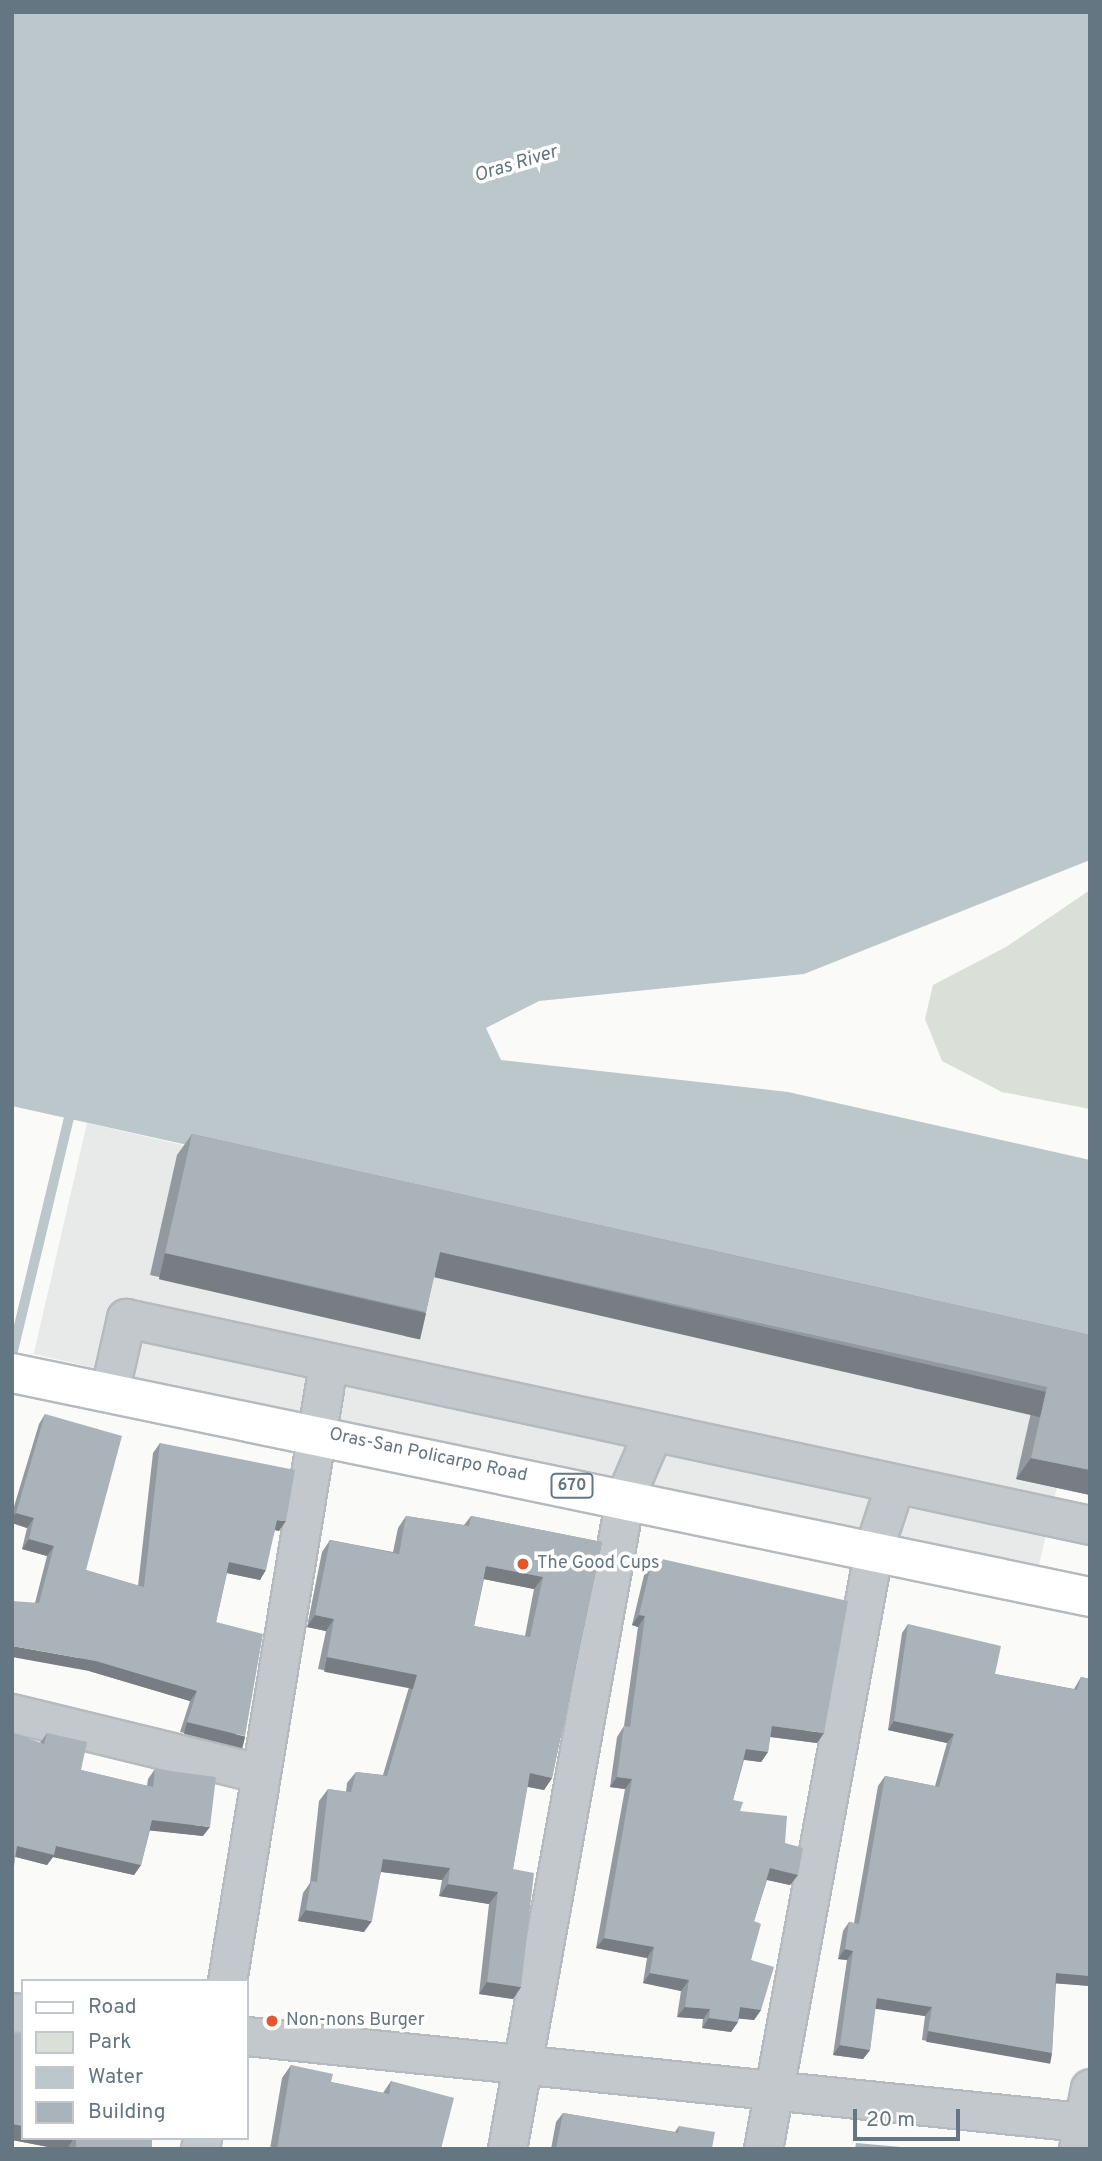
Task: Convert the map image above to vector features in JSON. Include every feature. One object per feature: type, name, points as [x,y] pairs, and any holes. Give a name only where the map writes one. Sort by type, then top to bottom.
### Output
[{"type":"main road","name":"Oras-San Policarpo Road","points":[[12,1373],[110,1390],[874,1548],[1090,1597]]},
{"type":"street","points":[[110,1390],[126,1318],[328,1364],[1090,1525]]},
{"type":"street","points":[[227,1979],[328,1364]]},
{"type":"street","points":[[508,2149],[625,1497],[653,1432]]},
{"type":"street","points":[[763,2149],[874,1548],[895,1484]]},
{"type":"street","points":[[12,1713],[259,1773]]},
{"type":"street","points":[[248,2036],[524,2063],[772,2092],[1085,2120]]},
{"type":"shaded area","points":[[87,1123],[1088,1354],[1034,1585],[34,1354]]},
{"type":"green space","points":[[1090,890],[1090,1109],[1002,1092],[942,1061],[925,1019],[933,985],[1006,947]]},
{"type":"water","name":"Oras River","points":[[12,12],[1090,12],[1090,860],[804,974],[539,1001],[486,1028],[501,1060],[788,1092],[1090,1160],[1090,1346],[12,1106]]},
{"type":"building","points":[[192,1134],[1090,1335],[1090,1470],[1031,1458],[1047,1387],[440,1252],[426,1312],[165,1253]]},
{"type":"building","points":[[45,1414],[122,1436],[86,1570],[144,1587],[160,1443],[295,1470],[286,1521],[277,1520],[266,1570],[229,1562],[216,1622],[263,1634],[245,1736],[187,1722],[197,1691],[96,1661],[12,1646],[12,1601],[39,1603],[54,1546],[29,1539],[34,1518],[16,1513]]},
{"type":"building","points":[[406,1516],[469,1526],[471,1516],[602,1542],[552,1778],[530,1773],[513,1869],[534,1873],[521,1987],[487,1982],[498,1892],[448,1884],[450,1868],[383,1859],[372,1921],[306,1910],[311,1881],[317,1882],[328,1789],[351,1792],[356,1772],[387,1776],[417,1675],[327,1657],[334,1619],[315,1615],[330,1540],[399,1554]],"holes":[[[486,1566],[543,1577],[530,1637],[474,1626]]]},
{"type":"building","points":[[653,1557],[848,1601],[824,1733],[772,1726],[768,1752],[746,1749],[733,1800],[743,1802],[740,1811],[787,1816],[785,1843],[803,1848],[798,1875],[770,1868],[754,1921],[761,1924],[751,1960],[774,1967],[761,2010],[740,2007],[738,2022],[709,2018],[710,2009],[685,2007],[689,1980],[650,1973],[654,1947],[604,1938],[632,1779],[617,1777],[624,1726],[630,1727],[645,1616],[639,1615]]},
{"type":"building","points":[[908,1624],[1001,1646],[995,1674],[1077,1690],[1081,1677],[1090,1679],[1090,1976],[1056,1973],[1052,2053],[928,2031],[932,2007],[877,1998],[870,2050],[840,2045],[853,1951],[845,1949],[849,1922],[859,1924],[885,1776],[939,1787],[954,1734],[894,1721]]},
{"type":"building","points":[[12,1733],[44,1744],[47,1733],[87,1742],[81,1770],[153,1787],[155,1769],[216,1777],[210,1827],[152,1820],[141,1865],[56,1846],[54,1855],[17,1846],[12,1880]]},
{"type":"building","points":[[12,2033],[21,2034],[21,2126],[12,2124]]},
{"type":"building","points":[[291,2065],[333,2074],[331,2082],[389,2094],[391,2081],[454,2098],[441,2149],[277,2149]]},
{"type":"building","points":[[563,2113],[678,2133],[679,2126],[715,2132],[712,2148],[733,2149],[556,2149]]},
{"type":"building","points":[[76,2140],[152,2140],[152,2149],[76,2149]]},
{"type":"building","points":[[856,2143],[923,2149],[855,2149]]},
{"type":"waterway","points":[[12,1355],[72,1106]]},
{"type":"place","name":"The Good Cups","points":[[523,1564]]},
{"type":"place","name":"Non-nons Burger","points":[[272,2021]]}]
